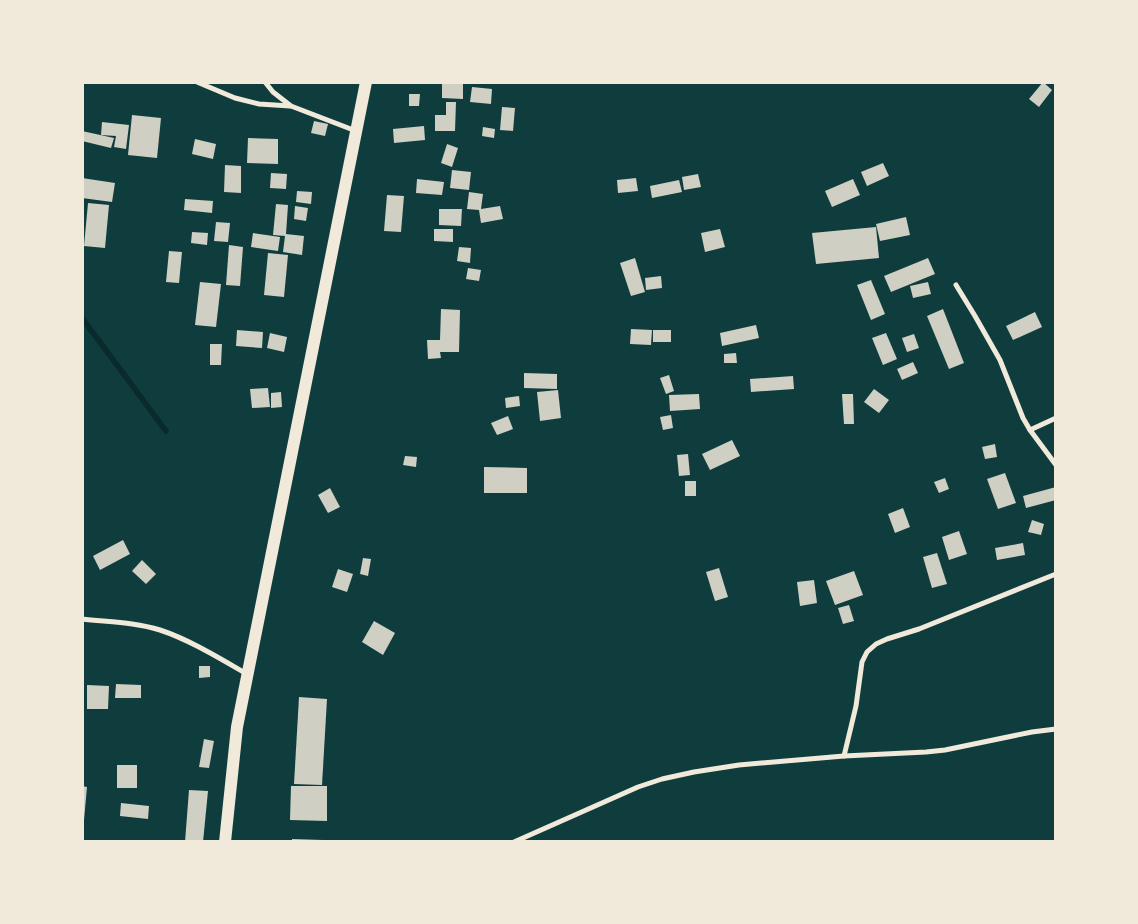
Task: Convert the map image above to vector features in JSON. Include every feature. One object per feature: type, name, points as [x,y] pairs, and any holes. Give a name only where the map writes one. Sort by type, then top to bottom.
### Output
[{"type":"main road","points":[[225,842],[237,727],[366,82]]},
{"type":"street","points":[[197,82],[235,98],[259,104],[291,106]]},
{"type":"street","points":[[265,82],[273,92],[291,106],[356,131]]},
{"type":"street","points":[[956,285],[1000,360],[1023,418],[1056,464]]},
{"type":"street","points":[[1030,430],[1056,418]]},
{"type":"street","points":[[844,756],[856,706],[862,662],[867,652],[876,644],[919,629],[1056,574]]},
{"type":"street","points":[[82,619],[135,624],[160,630],[248,674]]},
{"type":"street","points":[[514,842],[638,787],[662,779],[694,772],[844,756],[944,750],[1056,729]]},
{"type":"building","points":[[442,82],[463,82],[463,99],[442,98]]},
{"type":"building","points":[[1043,82],[1052,90],[1039,107],[1029,99]]},
{"type":"building","points":[[472,87],[492,89],[491,104],[470,102]]},
{"type":"building","points":[[409,94],[420,94],[419,106],[409,106]]},
{"type":"building","points":[[446,102],[456,102],[455,131],[435,131],[435,115],[446,115]]},
{"type":"building","points":[[502,107],[515,108],[513,131],[500,130]]},
{"type":"building","points":[[132,115],[161,118],[157,158],[128,155]]},
{"type":"building","points":[[314,121],[328,124],[325,136],[311,133]]},
{"type":"building","points":[[102,122],[129,125],[126,149],[114,147],[116,136],[101,135]]},
{"type":"building","points":[[424,126],[425,140],[394,143],[393,129]]},
{"type":"building","points":[[483,127],[495,129],[494,138],[482,136]]},
{"type":"building","points":[[82,131],[114,138],[111,148],[82,141]]},
{"type":"building","points":[[248,138],[278,139],[278,164],[247,163]]},
{"type":"building","points":[[195,139],[216,144],[213,159],[192,154]]},
{"type":"building","points":[[447,144],[458,148],[452,167],[441,163]]},
{"type":"building","points":[[883,163],[889,176],[867,186],[861,172]]},
{"type":"building","points":[[225,165],[241,166],[241,193],[224,192]]},
{"type":"building","points":[[452,170],[471,172],[469,190],[450,188]]},
{"type":"building","points":[[271,173],[287,174],[286,189],[270,188]]},
{"type":"building","points":[[698,174],[701,187],[684,190],[682,177]]},
{"type":"building","points":[[82,178],[115,183],[112,202],[82,198]]},
{"type":"building","points":[[636,178],[638,191],[618,193],[617,180]]},
{"type":"building","points":[[417,179],[444,182],[442,195],[416,193]]},
{"type":"building","points":[[853,179],[860,195],[832,207],[825,191]]},
{"type":"building","points":[[679,180],[682,192],[652,198],[650,186]]},
{"type":"building","points":[[297,191],[312,192],[311,204],[296,202]]},
{"type":"building","points":[[469,192],[483,194],[481,209],[500,206],[503,219],[481,223],[479,210],[467,209]]},
{"type":"building","points":[[387,195],[404,196],[401,232],[384,231]]},
{"type":"building","points":[[185,199],[213,201],[212,213],[184,210]]},
{"type":"building","points":[[88,203],[109,205],[105,248],[84,246]]},
{"type":"building","points":[[276,204],[288,205],[286,234],[304,236],[302,255],[283,252],[285,236],[273,235]]},
{"type":"building","points":[[295,206],[308,208],[306,221],[294,219]]},
{"type":"building","points":[[439,209],[462,209],[461,226],[439,225]]},
{"type":"building","points":[[906,217],[910,235],[880,241],[876,224]]},
{"type":"building","points":[[216,222],[230,223],[228,242],[214,241]]},
{"type":"building","points":[[876,227],[879,258],[816,264],[812,233]]},
{"type":"building","points":[[434,229],[453,229],[453,242],[434,241]]},
{"type":"building","points":[[720,229],[725,247],[705,252],[701,233]]},
{"type":"building","points":[[192,232],[208,233],[207,245],[191,243]]},
{"type":"building","points":[[253,233],[280,237],[278,251],[251,247]]},
{"type":"building","points":[[229,245],[243,247],[240,286],[226,285]]},
{"type":"building","points":[[459,247],[471,248],[470,263],[457,261]]},
{"type":"building","points":[[169,251],[182,252],[179,283],[166,282]]},
{"type":"building","points":[[268,253],[288,255],[284,297],[264,295]]},
{"type":"building","points":[[635,258],[645,292],[631,296],[620,263]]},
{"type":"building","points":[[928,258],[935,274],[891,292],[884,276]]},
{"type":"building","points":[[468,268],[481,270],[479,281],[466,279]]},
{"type":"building","points":[[661,276],[662,288],[646,290],[645,278]]},
{"type":"building","points":[[871,280],[885,314],[871,320],[857,285]]},
{"type":"building","points":[[200,282],[221,284],[216,327],[195,325]]},
{"type":"building","points":[[928,282],[931,294],[913,298],[910,286]]},
{"type":"building","points":[[441,309],[460,310],[459,352],[440,352],[441,358],[428,359],[427,340],[440,340]]},
{"type":"building","points":[[943,309],[964,363],[949,369],[927,316]]},
{"type":"building","points":[[1035,312],[1042,327],[1013,340],[1006,326]]},
{"type":"building","points":[[756,325],[759,338],[722,346],[720,333]]},
{"type":"building","points":[[631,329],[652,330],[651,345],[630,344]]},
{"type":"building","points":[[237,330],[263,332],[262,348],[236,346]]},
{"type":"building","points":[[653,330],[671,330],[671,342],[653,342]]},
{"type":"building","points":[[270,333],[287,337],[284,352],[267,348]]},
{"type":"building","points":[[886,333],[897,359],[883,365],[872,338]]},
{"type":"building","points":[[914,334],[919,348],[907,352],[902,338]]},
{"type":"building","points":[[210,344],[222,344],[221,365],[210,365]]},
{"type":"building","points":[[736,353],[737,363],[724,363],[724,354]]},
{"type":"building","points":[[913,362],[918,373],[902,380],[897,369]]},
{"type":"building","points":[[524,373],[557,374],[557,389],[524,388]]},
{"type":"building","points":[[669,375],[674,391],[666,394],[660,378]]},
{"type":"building","points":[[793,376],[794,389],[751,392],[750,379]]},
{"type":"building","points":[[268,388],[270,407],[252,408],[250,389]]},
{"type":"building","points":[[874,389],[889,400],[879,413],[864,402]]},
{"type":"building","points":[[558,390],[561,418],[540,421],[537,392]]},
{"type":"building","points":[[281,392],[282,407],[271,408],[271,393]]},
{"type":"building","points":[[699,394],[700,409],[670,411],[669,395]]},
{"type":"building","points":[[842,394],[853,394],[854,424],[844,424]]},
{"type":"building","points":[[519,396],[520,406],[506,408],[505,398]]},
{"type":"building","points":[[671,415],[673,428],[663,430],[660,417]]},
{"type":"building","points":[[508,416],[513,429],[497,435],[491,423]]},
{"type":"building","points":[[732,440],[740,456],[710,470],[702,454]]},
{"type":"building","points":[[995,444],[997,457],[985,459],[982,447]]},
{"type":"building","points":[[688,454],[690,475],[679,476],[677,455]]},
{"type":"building","points":[[405,456],[417,457],[416,467],[403,465]]},
{"type":"building","points":[[484,467],[527,468],[527,493],[484,493]]},
{"type":"building","points":[[1005,473],[1016,503],[998,509],[987,479]]},
{"type":"building","points":[[945,478],[949,489],[939,493],[934,482]]},
{"type":"building","points":[[685,481],[696,481],[696,496],[685,496]]},
{"type":"building","points":[[1056,487],[1056,500],[1026,508],[1023,496]]},
{"type":"building","points":[[330,488],[340,507],[328,513],[318,495]]},
{"type":"building","points":[[903,508],[910,527],[895,533],[888,514]]},
{"type":"building","points":[[1032,520],[1044,524],[1041,535],[1028,532]]},
{"type":"building","points":[[959,531],[967,554],[949,560],[942,537]]},
{"type":"building","points":[[123,540],[130,554],[100,570],[93,556]]},
{"type":"building","points":[[1023,543],[1025,555],[997,560],[995,548]]},
{"type":"building","points":[[937,553],[947,584],[932,588],[923,557]]},
{"type":"building","points":[[363,558],[371,559],[368,576],[360,574]]},
{"type":"building","points":[[142,560],[156,574],[146,584],[132,571]]},
{"type":"building","points":[[719,568],[728,597],[715,601],[706,572]]},
{"type":"building","points":[[338,569],[353,574],[347,592],[332,587]]},
{"type":"building","points":[[854,571],[863,595],[835,605],[826,581]]},
{"type":"building","points":[[814,580],[817,603],[800,606],[797,582]]},
{"type":"building","points":[[849,605],[854,621],[843,624],[838,608]]},
{"type":"building","points":[[374,621],[395,633],[383,655],[362,642]]},
{"type":"building","points":[[199,666],[210,666],[210,677],[199,678]]},
{"type":"building","points":[[116,684],[141,685],[141,698],[115,698]]},
{"type":"building","points":[[87,685],[109,686],[108,709],[87,709]]},
{"type":"building","points":[[299,697],[327,699],[322,785],[294,784]]},
{"type":"building","points":[[204,739],[214,741],[209,768],[199,767]]},
{"type":"building","points":[[117,765],[137,765],[137,788],[117,788]]},
{"type":"building","points":[[82,786],[87,787],[84,820],[82,820]]},
{"type":"building","points":[[291,786],[327,786],[327,821],[290,820]]},
{"type":"building","points":[[189,790],[208,791],[203,842],[185,842]]},
{"type":"building","points":[[121,803],[149,806],[148,819],[120,816]]},
{"type":"building","points":[[292,839],[323,840],[323,842],[292,842]]},
{"type":"waterway","points":[[82,318],[166,431]]}]
